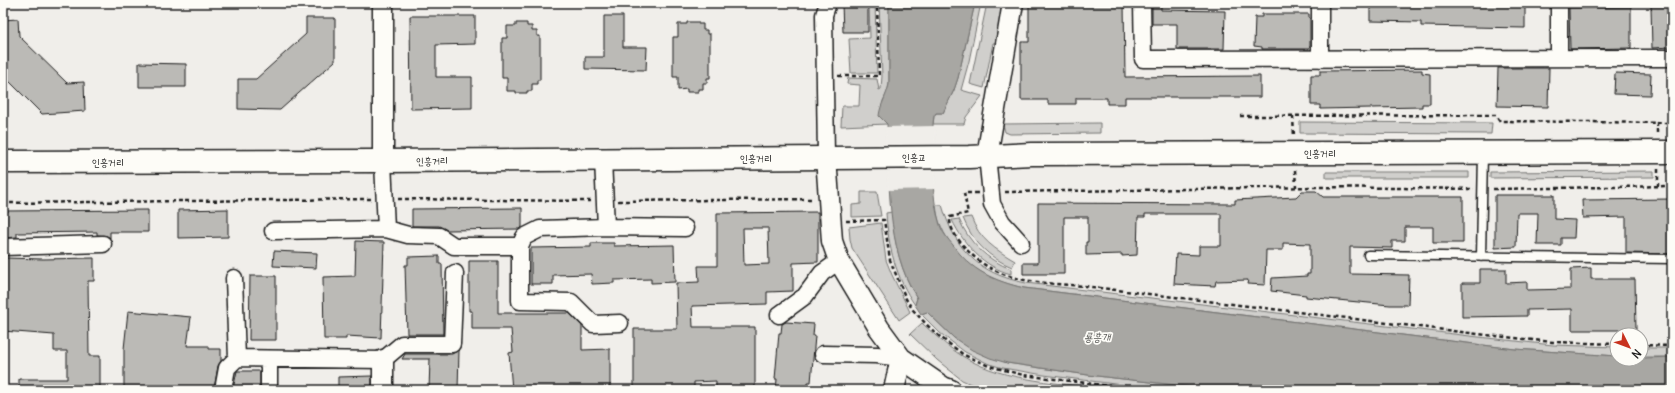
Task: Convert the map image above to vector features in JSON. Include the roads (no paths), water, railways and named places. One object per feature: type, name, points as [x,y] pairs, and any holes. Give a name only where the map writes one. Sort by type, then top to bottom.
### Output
[{"type":"main road","name":"인흥거리","points":[[978,156],[1032,154],[1672,152]]},
{"type":"main road","name":"인흥교","points":[[860,157],[978,156]]},
{"type":"main road","name":"인흥거리","points":[[3,162],[383,161],[860,157]]},
{"type":"street","points":[[383,3],[383,161],[386,229]]},
{"type":"street","points":[[828,3],[824,15],[826,157],[829,220],[832,241],[839,261],[879,328],[901,358],[943,387],[951,390]]},
{"type":"street","points":[[1013,3],[978,156],[990,192],[992,204],[1002,222],[1021,244]]},
{"type":"street","points":[[1142,3],[1143,59],[1672,58]]},
{"type":"street","points":[[1320,3],[1320,59]]},
{"type":"street","points":[[1559,3],[1559,58]]},
{"type":"street","points":[[603,159],[606,227]]},
{"type":"street","points":[[620,323],[593,324],[571,302],[520,301],[520,246],[524,237],[540,229],[606,227],[685,228]]},
{"type":"street","points":[[273,230],[386,229],[408,235],[440,236],[454,246],[520,246]]},
{"type":"street","points":[[3,247],[103,244]]},
{"type":"street","points":[[779,315],[805,296],[822,273],[839,261]]},
{"type":"street","points":[[223,390],[227,368],[237,358],[383,360],[402,344],[452,344],[455,273]]},
{"type":"street","points":[[234,278],[237,358]]},
{"type":"street","points":[[823,354],[877,355],[901,358]]},
{"type":"street","points":[[894,390],[901,358]]},
{"type":"street","points":[[269,359],[270,390]]},
{"type":"street","points":[[383,360],[383,390]]},
{"type":"lane","points":[[1481,257],[1483,153]]},
{"type":"lane","points":[[1368,255],[1672,259]]},
{"type":"water","name":"룡흥개","points":[[889,3],[975,3],[954,90],[943,113],[936,113],[934,116],[933,188],[937,213],[941,228],[945,235],[968,262],[984,274],[1003,282],[1024,288],[1515,349],[1609,355],[1609,367],[1649,367],[1649,358],[1672,357],[1672,390],[1219,390],[1088,375],[1007,363],[990,358],[972,350],[954,338],[927,312],[921,314],[915,305],[917,298],[899,257],[894,236],[889,191],[887,124],[879,116],[889,84]]}]
